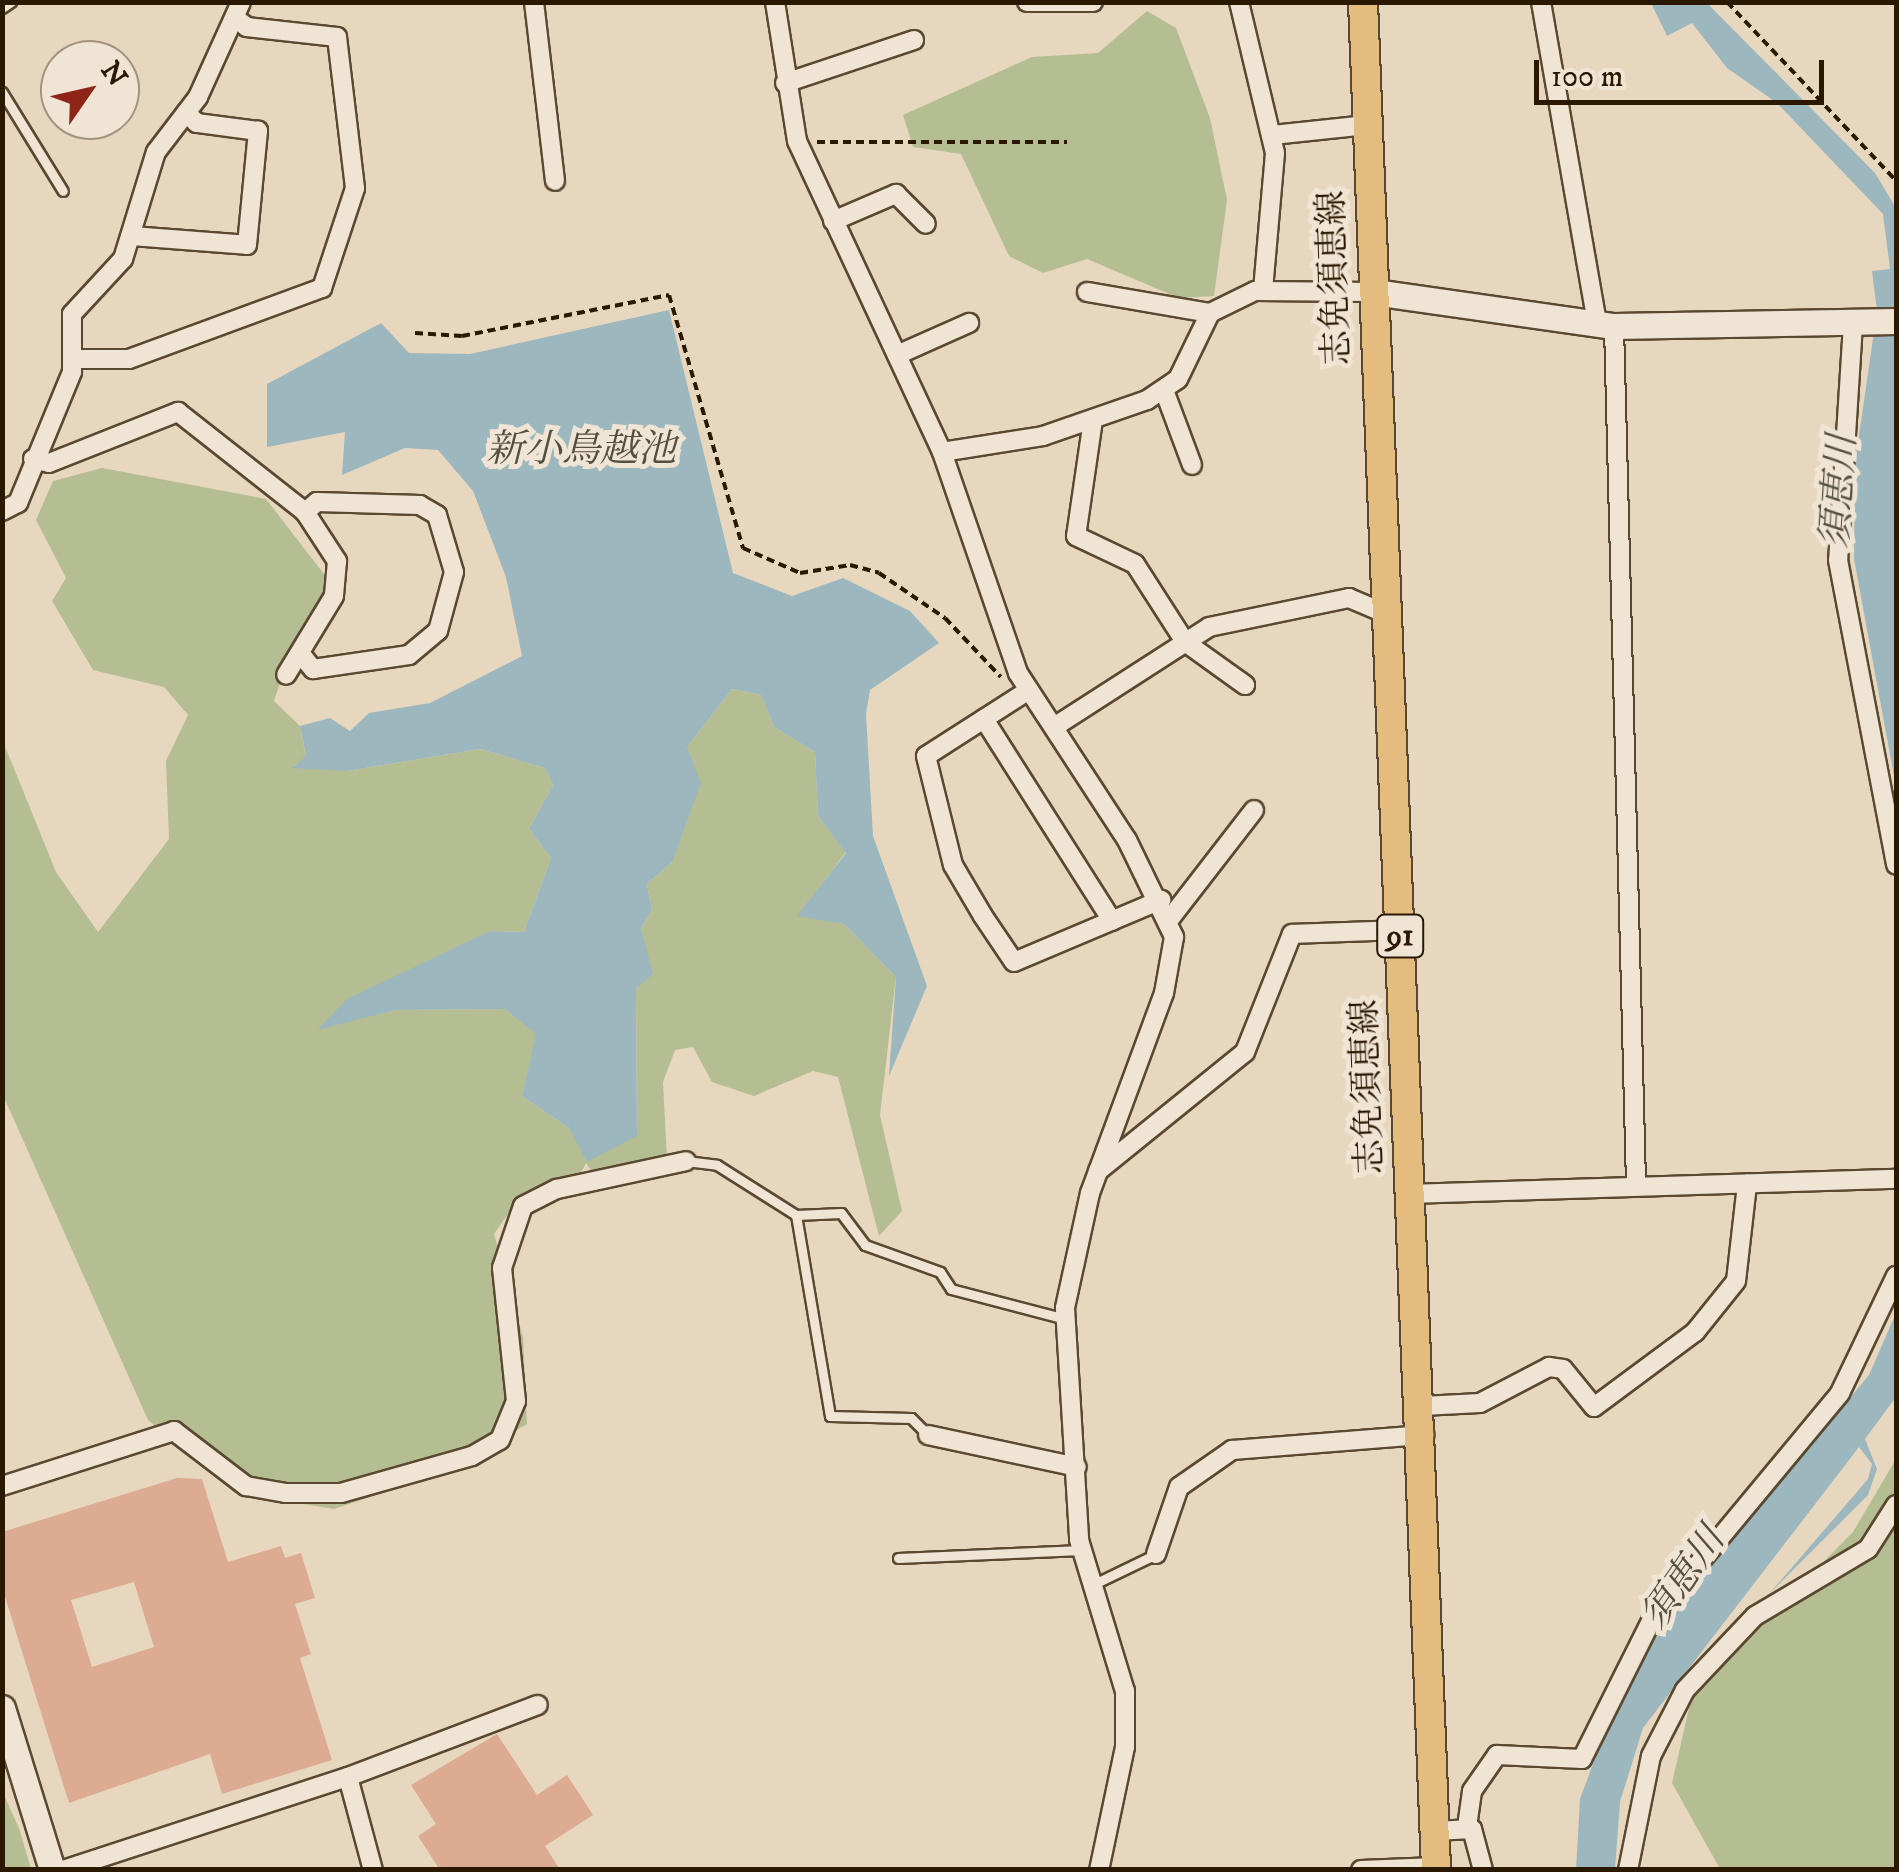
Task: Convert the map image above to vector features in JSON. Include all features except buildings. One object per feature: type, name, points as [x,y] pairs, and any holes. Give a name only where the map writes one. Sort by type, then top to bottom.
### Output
[{"type":"main road","name":"志免須恵線","points":[[1363,2],[1384,613],[1424,1435],[1436,1868]]},
{"type":"street","points":[[534,2],[555,181]]},
{"type":"street","points":[[775,2],[797,141],[942,452],[1018,673],[1170,920],[1164,993],[1098,1172],[1065,1319],[1081,1550],[1124,1690],[1125,1747],[1099,1870]]},
{"type":"street","points":[[1034,3],[1093,2]]},
{"type":"street","points":[[1239,2],[1272,135],[1263,290]]},
{"type":"street","points":[[1540,2],[1606,325],[1636,1186]]},
{"type":"street","points":[[2,511],[18,503],[72,359],[72,314],[123,259],[156,152],[186,113],[238,10]]},
{"type":"street","points":[[72,359],[129,360],[322,288],[355,188],[337,37],[247,27],[238,10]]},
{"type":"street","points":[[786,83],[914,40]]},
{"type":"street","points":[[130,236],[247,245],[258,130],[197,123],[186,113]]},
{"type":"street","points":[[1272,135],[1368,125]]},
{"type":"street","points":[[832,222],[896,194],[926,224]]},
{"type":"street","points":[[1087,292],[1210,312],[1263,290],[1374,292],[1606,325],[1896,322]]},
{"type":"street","points":[[942,452],[1093,420],[1164,390],[1210,312]]},
{"type":"street","points":[[897,355],[969,324]]},
{"type":"street","points":[[1860,324],[1838,560],[1896,866]]},
{"type":"street","points":[[1164,390],[1192,465]]},
{"type":"street","points":[[32,459],[49,462],[178,412],[305,512],[337,562],[334,596],[286,674]]},
{"type":"street","points":[[1093,420],[1076,536],[1135,564],[1184,642],[1245,685]]},
{"type":"street","points":[[300,653],[314,669],[409,655],[438,631],[454,572],[436,516],[420,505],[317,502],[305,512]]},
{"type":"street","points":[[1054,727],[1184,642],[1228,622],[1349,598],[1384,613]]},
{"type":"street","points":[[1029,690],[926,756],[924,769],[953,865],[983,916],[1014,962],[1160,900]]},
{"type":"street","points":[[984,720],[1112,921]]},
{"type":"street","points":[[1170,920],[1254,810]]},
{"type":"street","points":[[1098,1172],[1245,1052],[1292,934],[1400,930]]},
{"type":"street","points":[[2,1486],[174,1431],[246,1486],[286,1493],[342,1493],[472,1456],[500,1440],[516,1402],[502,1268],[523,1206],[557,1189],[686,1160]]},
{"type":"street","points":[[1410,1194],[1896,1179]]},
{"type":"street","points":[[1422,1406],[1480,1403],[1550,1367],[1564,1369],[1594,1406],[1694,1332],[1736,1282],[1747,1184]]},
{"type":"street","points":[[1482,1870],[1466,1827],[1472,1791],[1496,1755],[1582,1759],[1651,1621],[1840,1393],[1896,1276]]},
{"type":"street","points":[[928,1435],[1078,1467]]},
{"type":"street","points":[[1156,1554],[1179,1487],[1232,1450],[1424,1435]]},
{"type":"street","points":[[1628,1870],[1651,1756],[1685,1690],[1755,1616],[1868,1548],[1896,1506]]},
{"type":"street","points":[[63,1870],[348,1777],[538,1706]]},
{"type":"street","points":[[2,1708],[52,1870]]},
{"type":"street","points":[[348,1777],[372,1870]]},
{"type":"street","points":[[1435,1831],[1466,1827]]},
{"type":"street","points":[[1361,1870],[1436,1868]]},
{"type":"lane","points":[[2,8],[12,2]]},
{"type":"lane","points":[[2,92],[63,191]]},
{"type":"lane","points":[[686,1160],[717,1165],[796,1214],[841,1213],[865,1245],[940,1272],[951,1289],[1065,1319]]},
{"type":"lane","points":[[796,1214],[830,1416],[911,1418],[928,1435]]},
{"type":"lane","points":[[898,1558],[1081,1550]]},
{"type":"lane","points":[[1089,1586],[1156,1554]]},
{"type":"path","points":[[1727,2],[1896,181]]},
{"type":"path","points":[[797,141],[1067,142]]},
{"type":"path","points":[[415,333],[462,336],[668,295],[743,548],[800,573],[850,565],[879,573],[945,618],[994,673],[1018,673]]},
{"type":"green space","points":[[1147,11],[1176,28],[1210,118],[1227,200],[1214,296],[1179,298],[1087,259],[1043,273],[1009,256],[961,154],[913,147],[903,115],[1032,57],[1098,53]]},
{"type":"green space","points":[[102,468],[266,499],[327,578],[326,606],[291,650],[274,701],[300,726],[306,757],[293,767],[347,771],[480,749],[545,768],[553,785],[529,829],[551,858],[524,932],[490,931],[319,1028],[396,1010],[505,1009],[537,1033],[522,1096],[569,1128],[637,1136],[636,989],[652,974],[641,928],[652,910],[647,884],[672,862],[687,747],[732,689],[761,695],[774,727],[815,752],[818,816],[846,852],[799,915],[844,924],[896,977],[880,1115],[902,1211],[879,1236],[838,1077],[813,1071],[754,1096],[712,1082],[693,1047],[675,1050],[663,1082],[667,1158],[593,1174],[586,1163],[580,1175],[521,1195],[494,1234],[523,1337],[527,1424],[443,1473],[334,1509],[235,1493],[148,1420],[2,1093],[2,739],[56,872],[98,932],[169,839],[166,761],[188,715],[164,687],[93,670],[52,601],[66,578],[36,520],[53,481]]},
{"type":"green space","points":[[1896,1459],[1896,1869],[1720,1869],[1672,1783],[1692,1695],[1853,1532]]},
{"type":"green space","points":[[3,1793],[19,1828],[31,1869],[3,1869]]},
{"type":"water","points":[[1651,3],[1707,3],[1875,173],[1896,208],[1896,787],[1854,559],[1855,463],[1877,311],[1872,271],[1890,269],[1883,214],[1777,103],[1727,68],[1692,23],[1667,36]]},
{"type":"water","name":"新小鳥越池","points":[[669,310],[733,573],[792,596],[843,578],[910,611],[939,643],[870,690],[866,714],[873,836],[927,986],[889,1076],[896,977],[844,924],[797,916],[846,853],[818,816],[815,752],[774,727],[761,695],[732,689],[687,747],[701,783],[672,862],[647,884],[652,910],[641,928],[653,974],[636,989],[637,1136],[587,1162],[569,1128],[522,1096],[536,1034],[505,1009],[396,1010],[317,1030],[347,999],[490,931],[524,932],[551,858],[529,829],[553,785],[545,768],[480,749],[347,771],[292,768],[306,756],[300,726],[330,718],[350,731],[369,713],[430,703],[522,656],[506,577],[473,491],[438,450],[405,448],[342,475],[345,432],[267,447],[267,384],[381,323],[409,353],[470,354]]},
{"type":"water","points":[[1896,1313],[1896,1397],[1865,1439],[1877,1469],[1868,1495],[1770,1593],[1868,1479],[1872,1464],[1859,1447],[1643,1728],[1620,1802],[1615,1869],[1576,1870],[1580,1799],[1613,1710],[1671,1612],[1869,1375]]},
{"type":"water label","name":"須恵川","points":[[1840,492]]},
{"type":"water label","name":"須恵川","points":[[1684,1579]]}]
